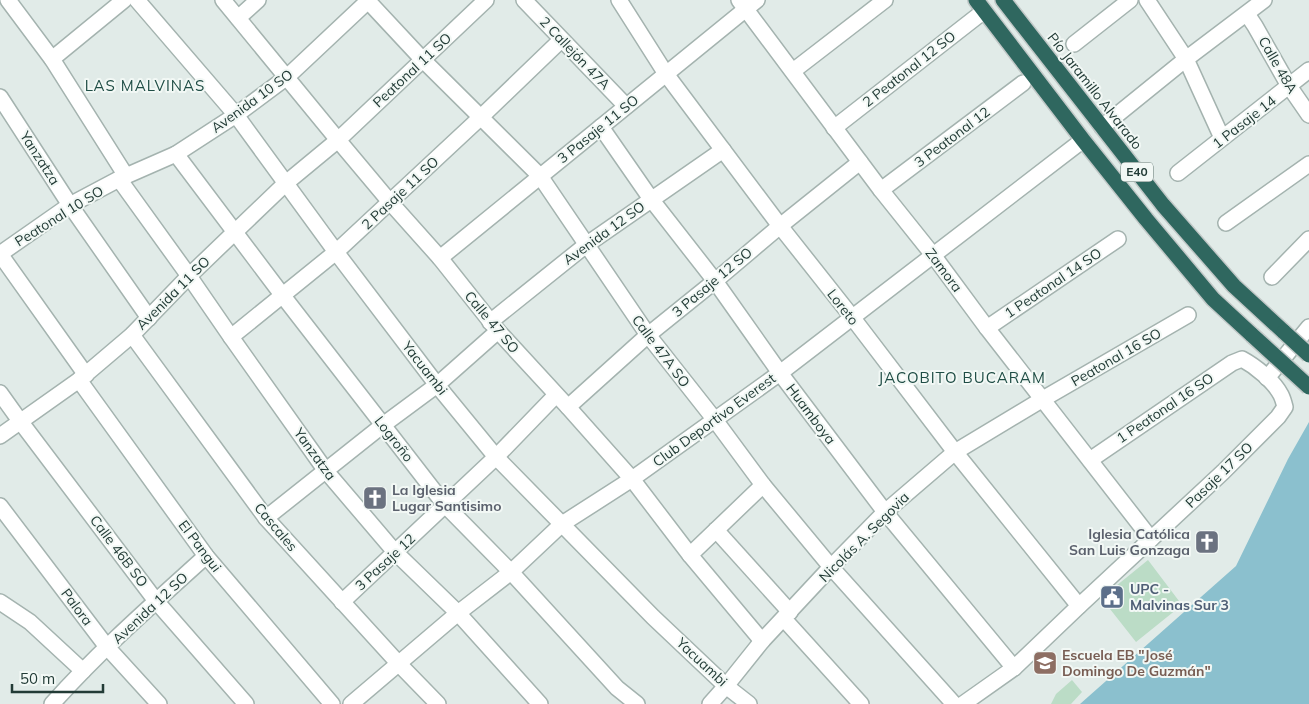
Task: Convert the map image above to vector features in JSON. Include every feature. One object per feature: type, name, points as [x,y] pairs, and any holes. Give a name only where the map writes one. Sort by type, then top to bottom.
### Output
[{"type":"highway","name":"Pío Jaramillo Alvarado","points":[[1004,0],[1163,205],[1234,286],[1309,355]]},
{"type":"highway","name":"E40","points":[[980,5],[1083,140],[1213,299],[1309,388]]},
{"type":"street","points":[[52,59],[124,0]]},
{"type":"street","name":"Yacuambi","points":[[136,0],[236,115],[336,252],[437,385],[496,457],[653,616],[726,686],[749,704]]},
{"type":"street","name":"Calle 47 SO","points":[[223,0],[390,202],[440,258],[494,327],[632,478],[690,555],[762,641]]},
{"type":"street","points":[[238,18],[258,0]]},
{"type":"street","name":"Avenida 10 SO","points":[[123,177],[176,154],[236,115],[287,77],[368,0]]},
{"type":"street","name":"Calle 47A SO","points":[[368,0],[423,60],[540,176],[648,336],[715,420],[762,485],[831,567],[954,704]]},
{"type":"street","name":"Peatonal 11 SO","points":[[338,140],[486,0]]},
{"type":"street","name":"2 Callejón 47A","points":[[524,0],[626,106]]},
{"type":"street","points":[[793,71],[884,0]]},
{"type":"street","points":[[1074,44],[1130,0]]},
{"type":"street","points":[[1147,0],[1186,59],[1222,138]]},
{"type":"street","points":[[1102,126],[1186,59],[1247,14],[1261,1]]},
{"type":"street","name":"Loreto","points":[[626,2],[666,74],[780,226],[955,452],[1079,606]]},
{"type":"street","name":"Zamora","points":[[747,3],[834,128],[1151,539]]},
{"type":"street","name":"3 Pasaje 11 SO","points":[[440,258],[666,74],[747,3]]},
{"type":"street","name":"Yanzatza","points":[[6,5],[52,59],[123,177],[231,337],[326,471],[395,552],[458,613],[540,704]]},
{"type":"street","name":"2 Peatonal 12 SO","points":[[834,128],[980,5]]},
{"type":"street","name":"Calle 48A","points":[[1247,14],[1289,86],[1309,115]]},
{"type":"street","name":"2 Pasaje 11 SO","points":[[231,337],[336,252],[562,40]]},
{"type":"street","name":"1 Pasaje 14","points":[[1178,173],[1309,70]]},
{"type":"street","name":"3 Peatonal 12","points":[[881,190],[1023,83]]},
{"type":"street","name":"Yanzatza","points":[[0,97],[70,205],[149,318]]},
{"type":"street","name":"Huamboya","points":[[600,127],[650,199],[715,281],[780,373],[885,512],[1014,668]]},
{"type":"street","name":"Avenida 11 SO","points":[[0,436],[82,377],[132,335],[189,276],[286,183],[338,140]]},
{"type":"street","name":"Club Deportivo Everest","points":[[350,704],[458,613],[511,572],[562,524],[632,478],[780,373],[1083,140]]},
{"type":"street","name":"Avenida 12 SO","points":[[266,518],[383,425],[437,385],[494,327],[586,245],[723,150]]},
{"type":"street","name":"Logroño","points":[[176,154],[445,505],[511,572],[617,688],[637,704]]},
{"type":"street","name":"3 Pasaje 12 SO","points":[[568,407],[648,336],[860,162]]},
{"type":"street","points":[[1226,223],[1309,164]]},
{"type":"street","name":"Peatonal 10 SO","points":[[0,254],[70,205],[123,177]]},
{"type":"street","name":"1 Peatonal 14 SO","points":[[987,328],[1118,239]]},
{"type":"street","points":[[1272,277],[1309,239]]},
{"type":"street","name":"El Pangui","points":[[0,254],[82,377],[206,556],[332,704]]},
{"type":"street","name":"Peatonal 16 SO","points":[[1043,398],[1188,315]]},
{"type":"street","points":[[1267,378],[1309,327]]},
{"type":"street","name":"Cascales","points":[[132,335],[266,518],[438,704]]},
{"type":"street","name":"Pasaje 17 SO","points":[[963,704],[1014,668],[1223,472],[1278,417],[1285,407],[1280,393],[1253,364],[1242,359]]},
{"type":"street","name":"1 Peatonal 16 SO","points":[[1090,460],[1232,363],[1242,359]]},
{"type":"street","name":"Calle 46B SO","points":[[0,393],[156,601],[246,704]]},
{"type":"street","name":"3 Pasaje 12","points":[[342,602],[496,457],[556,395]]},
{"type":"street","name":"Nicolás A. Segovia","points":[[710,704],[762,641],[885,512],[955,452],[1043,398]]},
{"type":"street","points":[[690,555],[762,485]]},
{"type":"street","name":"Palora","points":[[0,506],[107,647],[159,704]]},
{"type":"street","points":[[716,530],[861,704]]},
{"type":"street","name":"Avenida 12 SO","points":[[60,701],[83,671],[107,647],[206,556]]},
{"type":"street","points":[[0,602],[30,622],[83,671]]},
{"type":"green space","points":[[1148,560],[1182,605],[1136,642],[1110,609],[1123,596],[1116,586]]},
{"type":"green space","points":[[1072,680],[1082,692],[1071,704],[1051,704],[1056,694]]},
{"type":"water","points":[[1309,422],[1309,704],[1080,704],[1236,566],[1288,459]]},
{"type":"place","name":"La Iglesia Lugar Santisimo","points":[[375,498]]},
{"type":"place","name":"Iglesia Católica San Luis Gonzaga","points":[[1207,542]]},
{"type":"place","name":"UPC - Malvinas Sur 3","points":[[1112,597]]},
{"type":"place","name":"Escuela EB \"José Domingo De Guzmán\"","points":[[1045,663]]},
{"type":"district","name":"LAS MALVINAS","points":[[145,86]]},
{"type":"district","name":"JACOBITO BUCARAM","points":[[962,378]]}]
